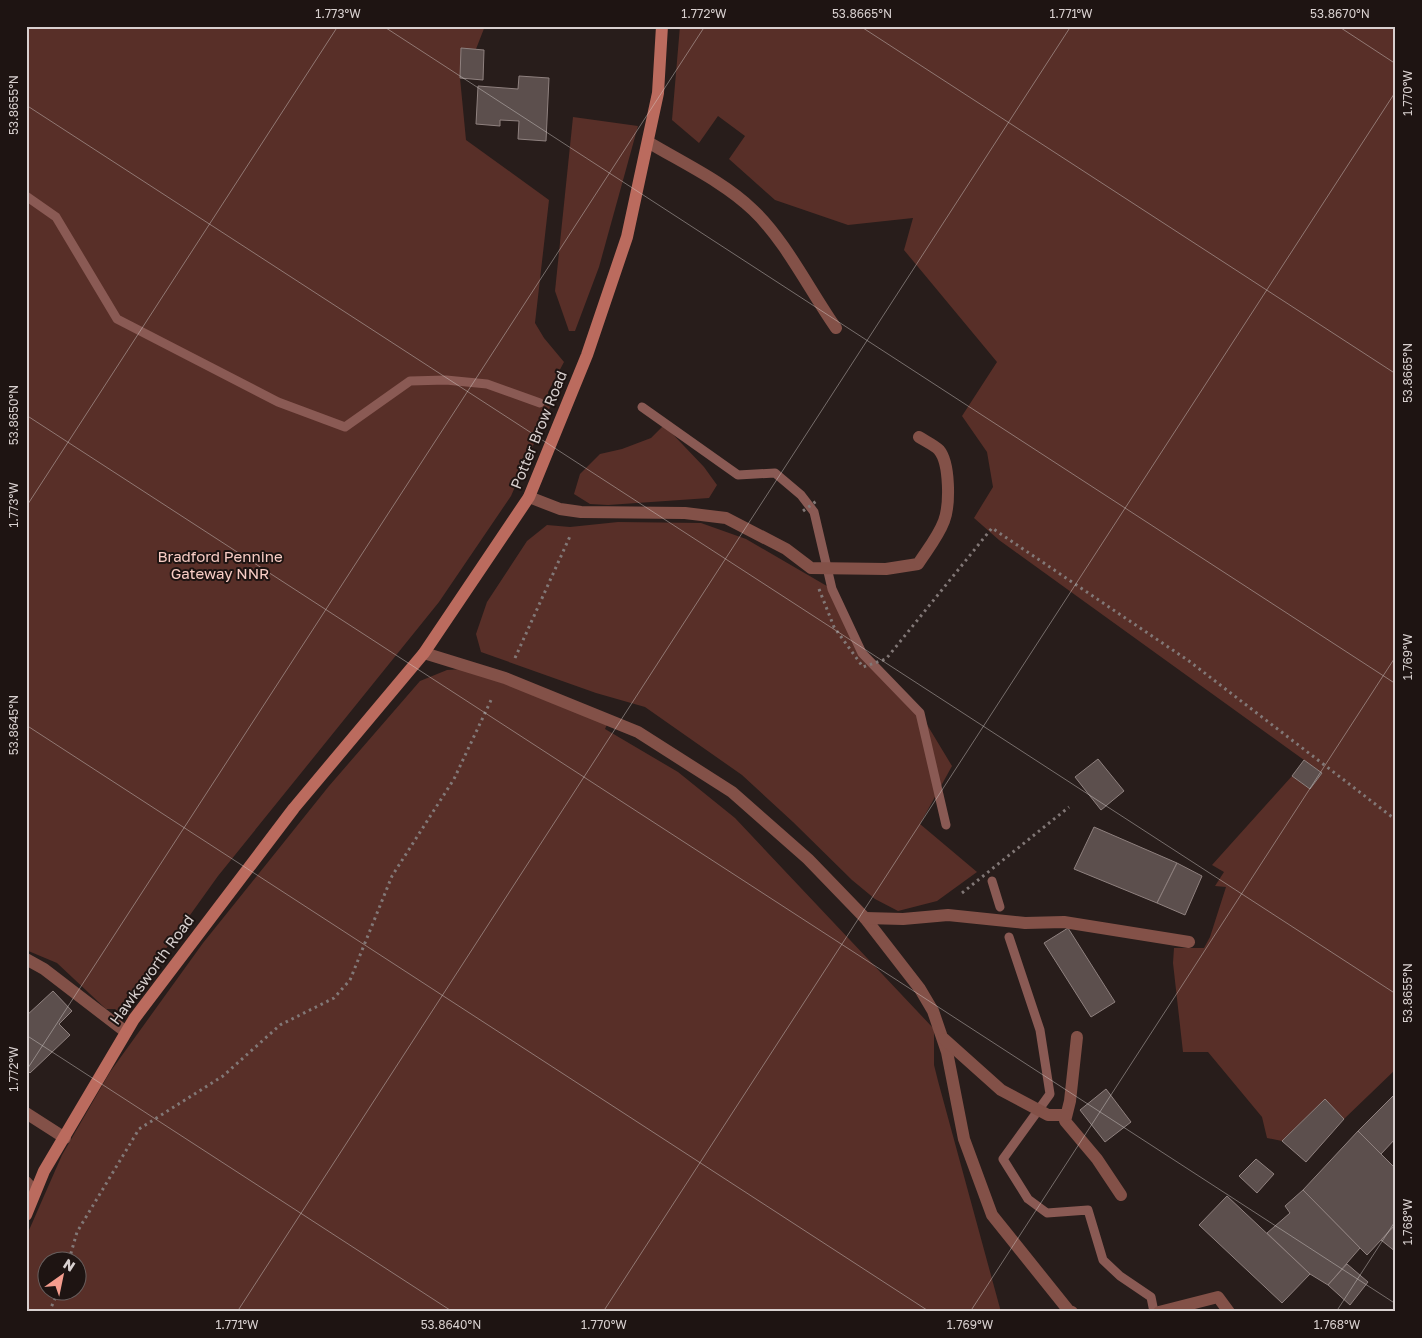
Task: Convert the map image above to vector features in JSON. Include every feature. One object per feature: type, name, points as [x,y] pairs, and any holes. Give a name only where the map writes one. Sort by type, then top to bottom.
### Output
[{"type":"street","name":"Potter Brow Road","points":[[294,808],[424,653],[529,498],[587,355],[627,237],[658,93],[662,26]]},
{"type":"street","name":"Hawksworth Road","points":[[26,1216],[44,1171],[126,1032],[294,808]]},
{"type":"lane","points":[[648,142],[730,192],[753,210],[776,236],[836,328]]},
{"type":"lane","points":[[529,498],[560,509],[581,512],[685,513],[726,518],[786,549],[817,568],[886,569],[918,564],[937,536],[945,519],[947,467],[939,450],[919,437]]},
{"type":"lane","points":[[424,653],[505,678],[638,732],[732,792],[808,859],[865,918],[920,989],[933,1011],[942,1037],[964,1139],[992,1214],[1069,1311],[1072,1312]]},
{"type":"lane","points":[[865,918],[948,915],[1025,923],[1077,923],[1189,942]]},
{"type":"lane","points":[[26,959],[44,969],[126,1032]]},
{"type":"lane","points":[[942,1037],[1001,1090],[1048,1115],[1066,1115]]},
{"type":"lane","points":[[1077,1037],[1065,1121],[1097,1159],[1121,1195]]},
{"type":"lane","points":[[26,1113],[64,1138]]},
{"type":"lane","points":[[26,1182],[35,1192]]},
{"type":"lane","points":[[1160,1311],[1218,1297],[1230,1312]]},
{"type":"path","points":[[803,510],[818,500]]},
{"type":"path","points":[[72,1250],[77,1232],[139,1129],[223,1076],[280,1025],[334,998],[350,980],[392,876],[454,779],[496,689],[505,678],[581,512]]},
{"type":"path","points":[[817,568],[834,627],[863,667],[886,659],[992,528],[1189,661],[1396,820]]},
{"type":"path","points":[[932,917],[1070,808]]},
{"type":"path","points":[[49,1312],[54,1300]]},
{"type":"green space","name":"Bradford Pennine Gateway NNR","points":[[26,26],[485,26],[476,49],[461,49],[460,78],[466,140],[549,200],[535,323],[544,338],[564,362],[548,392],[548,396],[554,398],[511,496],[439,602],[218,876],[120,1013],[115,1009],[106,1009],[57,963],[26,950]]},
{"type":"green space","points":[[680,26],[1396,26],[1396,1069],[1344,1119],[1325,1099],[1282,1141],[1267,1138],[1262,1117],[1208,1052],[1183,1052],[1173,963],[1174,948],[1204,948],[1210,937],[1226,887],[1215,886],[1224,872],[1212,865],[1292,776],[1310,789],[1322,773],[999,540],[974,518],[993,487],[987,452],[962,416],[997,362],[904,250],[913,218],[848,225],[775,200],[729,159],[745,136],[718,116],[699,143],[672,120]]},
{"type":"green space","points":[[573,117],[638,126],[599,267],[575,331],[569,331],[555,291]]},
{"type":"green space","points":[[664,425],[704,467],[717,485],[709,498],[608,505],[590,504],[574,494],[580,474],[600,454],[622,449],[651,438]]},
{"type":"green space","points":[[618,522],[701,523],[746,539],[832,589],[862,653],[920,713],[952,766],[920,824],[977,872],[937,901],[898,911],[875,899],[852,880],[742,775],[645,707],[596,693],[481,652],[476,634],[487,602],[527,541],[547,525],[570,527]]},
{"type":"green space","points":[[462,669],[610,718],[605,729],[678,772],[735,818],[934,1029],[934,1065],[1001,1312],[26,1312],[26,1237],[62,1155],[110,1072],[203,943],[329,786],[420,681],[447,670]]},
{"type":"building","points":[[461,48],[484,50],[483,80],[460,78]]},
{"type":"building","points":[[519,76],[549,78],[546,141],[518,139],[519,121],[500,120],[500,126],[476,124],[478,86],[518,89]]},
{"type":"building","points":[[1098,759],[1124,791],[1101,810],[1075,777]]},
{"type":"building","points":[[1304,760],[1322,773],[1310,789],[1292,776]]},
{"type":"building","points":[[1094,827],[1177,863],[1157,903],[1074,869]]},
{"type":"building","points":[[1177,863],[1202,876],[1185,915],[1157,903]]},
{"type":"building","points":[[1068,928],[1115,1002],[1091,1017],[1044,943]]},
{"type":"building","points":[[53,991],[72,1011],[59,1024],[70,1035],[30,1073],[26,1069],[26,1016]]},
{"type":"building","points":[[1106,1089],[1131,1122],[1105,1142],[1080,1110]]},
{"type":"building","points":[[1396,1093],[1396,1138],[1381,1154],[1358,1131]]},
{"type":"building","points":[[1325,1099],[1344,1119],[1306,1162],[1282,1141]]},
{"type":"building","points":[[1358,1131],[1396,1169],[1396,1224],[1367,1255],[1303,1190]]},
{"type":"building","points":[[1256,1159],[1274,1174],[1257,1193],[1239,1176]]},
{"type":"building","points":[[1303,1190],[1360,1248],[1328,1285],[1310,1274],[1267,1233],[1290,1213],[1285,1206]]},
{"type":"building","points":[[1227,1196],[1310,1274],[1282,1303],[1199,1225]]},
{"type":"building","points":[[1396,1224],[1396,1252],[1381,1240]]},
{"type":"building","points":[[1347,1264],[1368,1282],[1350,1305],[1328,1285]]},
{"type":"waterway","points":[[26,196],[56,217],[117,319],[278,402],[345,427],[410,381],[446,380],[487,384],[540,403]]},
{"type":"waterway","points":[[642,407],[738,475],[775,473],[801,495],[814,512],[832,589],[862,653],[920,713],[946,825]]},
{"type":"waterway","points":[[992,881],[1000,907]]},
{"type":"waterway","points":[[1009,937],[1040,1030],[1050,1094],[1003,1159],[1028,1199],[1047,1213],[1088,1210],[1103,1260],[1120,1276],[1151,1297],[1154,1312]]}]
